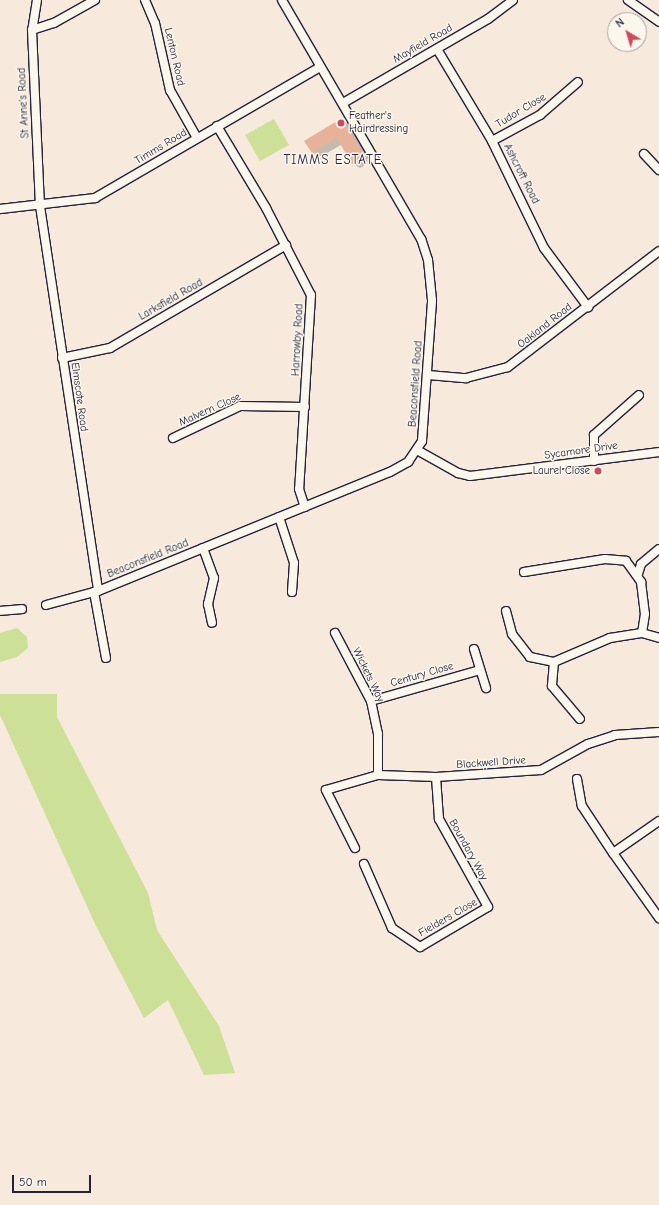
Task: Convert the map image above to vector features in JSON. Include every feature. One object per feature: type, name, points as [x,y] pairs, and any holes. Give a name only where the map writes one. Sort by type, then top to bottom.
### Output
[{"type":"street","name":"St Anne's Road","points":[[37,0],[32,30],[40,206]]},
{"type":"street","points":[[32,30],[54,24],[95,0]]},
{"type":"street","name":"Lenton Road","points":[[145,0],[155,23],[170,90],[197,138]]},
{"type":"street","points":[[282,0],[320,67]]},
{"type":"street","name":"Mayfield Road","points":[[342,103],[437,49],[512,0]]},
{"type":"street","points":[[628,0],[659,22]]},
{"type":"street","name":"Ashcroft Road","points":[[437,49],[492,141],[544,248],[588,307]]},
{"type":"street","name":"Timms Road","points":[[0,209],[40,206],[95,198],[320,67]]},
{"type":"street","name":"Beaconsfield Road","points":[[46,605],[96,591],[401,467],[417,450],[425,429],[432,300],[428,260],[420,239],[320,67]]},
{"type":"street","name":"Tudor Close","points":[[492,141],[540,115],[578,82]]},
{"type":"street","name":"Harrowby Road","points":[[217,126],[286,245],[311,295],[299,489],[305,507]]},
{"type":"street","points":[[644,154],[659,170]]},
{"type":"street","name":"Elmscote Road","points":[[40,206],[106,658]]},
{"type":"street","name":"Larksfield Road","points":[[62,358],[110,348],[286,245]]},
{"type":"street","name":"Oakland Road","points":[[428,375],[466,378],[508,367],[659,251]]},
{"type":"street","points":[[594,461],[594,435],[639,395]]},
{"type":"street","name":"Malvern Close","points":[[173,438],[240,406],[305,407]]},
{"type":"street","name":"Sycamore Drive","points":[[417,450],[458,473],[470,476],[659,452]]},
{"type":"street","points":[[279,517],[294,563],[292,592]]},
{"type":"street","points":[[203,548],[214,578],[208,604],[212,623]]},
{"type":"street","points":[[642,633],[643,596],[638,574],[641,564],[659,549]]},
{"type":"street","points":[[524,572],[617,558],[626,561],[638,574]]},
{"type":"street","points":[[0,611],[22,609]]},
{"type":"street","points":[[506,611],[512,634],[522,649],[530,657],[554,662],[586,645],[642,633],[659,638]]},
{"type":"street","name":"Wickets Way","points":[[335,633],[371,701],[378,734],[378,775]]},
{"type":"street","points":[[474,649],[486,688]]},
{"type":"street","points":[[554,662],[552,686],[580,719]]},
{"type":"street","name":"Century Close","points":[[371,701],[480,670]]},
{"type":"street","name":"Blackwell Drive","points":[[355,848],[326,790],[341,784],[378,775],[436,777],[541,770],[588,744],[615,735],[659,732]]},
{"type":"street","name":"Boundary Way","points":[[436,777],[438,819],[488,907]]},
{"type":"street","points":[[577,778],[582,806],[659,918]]},
{"type":"street","points":[[613,853],[659,821]]},
{"type":"street","name":"Fielders Close","points":[[364,864],[392,928],[420,947],[488,907]]},
{"type":"green space","points":[[274,119],[289,145],[260,161],[245,135]]},
{"type":"green space","points":[[17,628],[27,637],[28,648],[17,657],[0,662],[0,633]]},
{"type":"green space","points":[[0,694],[57,694],[57,717],[148,893],[157,930],[219,1026],[235,1073],[204,1075],[168,1000],[144,1018],[96,926],[0,715]]},
{"type":"building","points":[[342,118],[365,156],[352,164],[337,138],[312,153],[304,141]]},
{"type":"place","name":"Feather's Hairdressing","points":[[341,123]]},
{"type":"place","name":"Laurel Close","points":[[598,471]]},
{"type":"district","name":"TIMMS ESTATE","points":[[333,160]]}]
